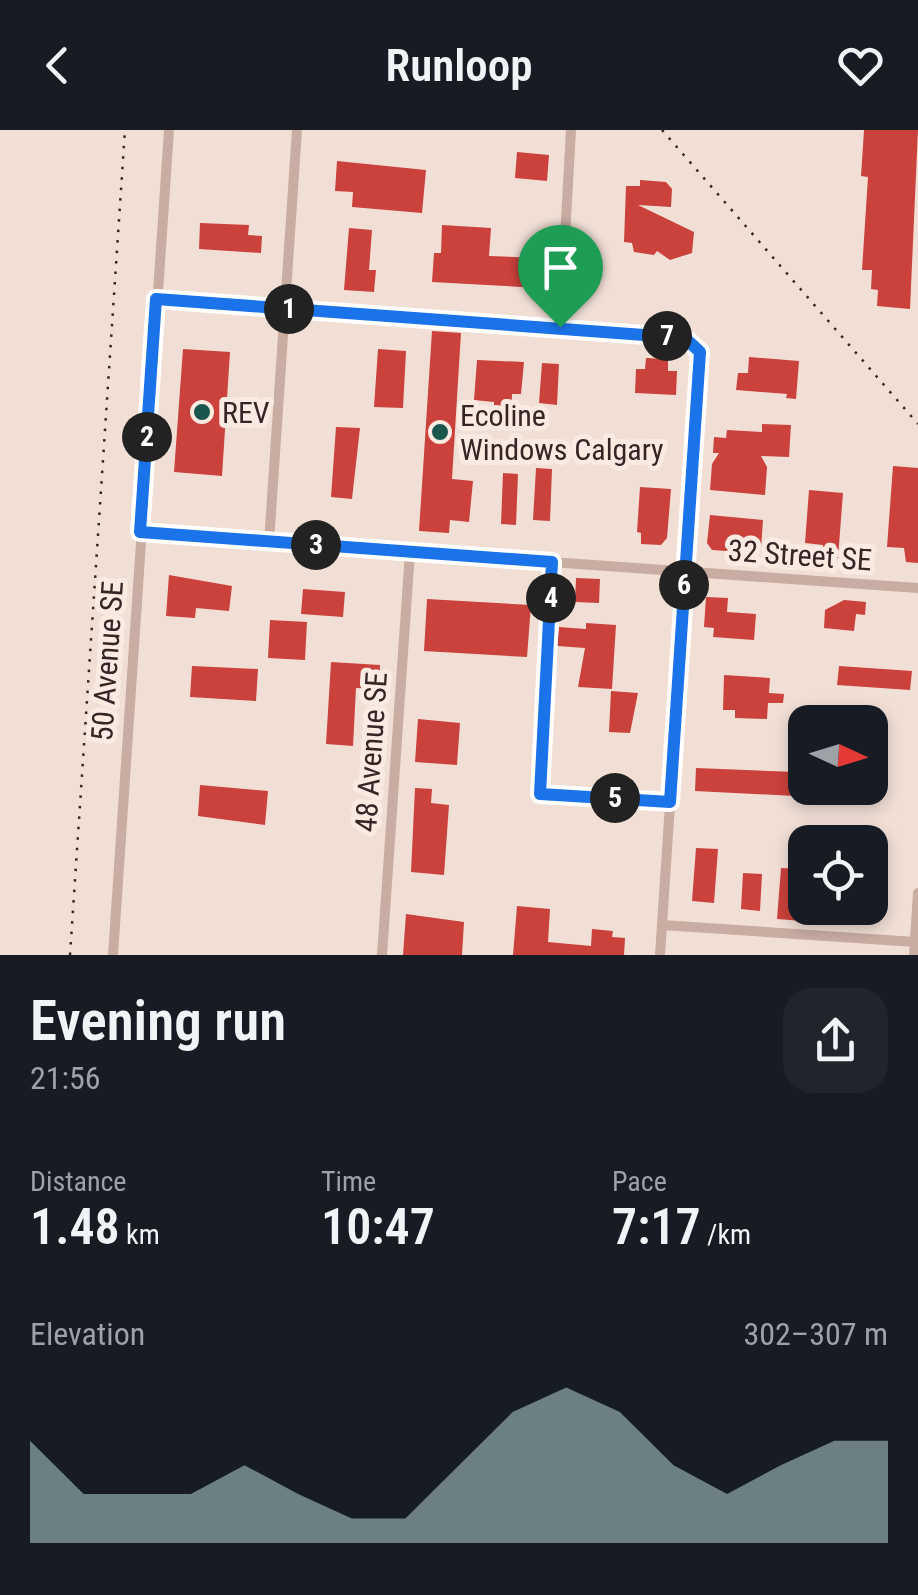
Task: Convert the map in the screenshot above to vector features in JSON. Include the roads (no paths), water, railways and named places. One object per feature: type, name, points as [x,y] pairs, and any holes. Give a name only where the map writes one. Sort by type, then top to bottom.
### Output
[{"type":"street","name":"50 Avenue SE","points":[[113,955],[168,130]]},
{"type":"street","points":[[269,542],[297,130]]},
{"type":"street","points":[[560,327],[570,130]]},
{"type":"street","points":[[156,299],[685,338],[700,352],[660,955]]},
{"type":"street","name":"32 Street SE","points":[[140,532],[918,588]]},
{"type":"street","name":"48 Avenue SE","points":[[382,955],[410,552]]},
{"type":"street","points":[[552,562],[540,794],[670,802]]},
{"type":"street","points":[[914,955],[918,893]]},
{"type":"street","points":[[662,925],[915,942]]},
{"type":"railway","points":[[70,955],[125,130]]},
{"type":"railway","points":[[662,130],[918,424]]},
{"type":"place","name":"REV","points":[[202,412]]},
{"type":"place","name":"Ecoline Windows Calgary","points":[[440,432]]}]
